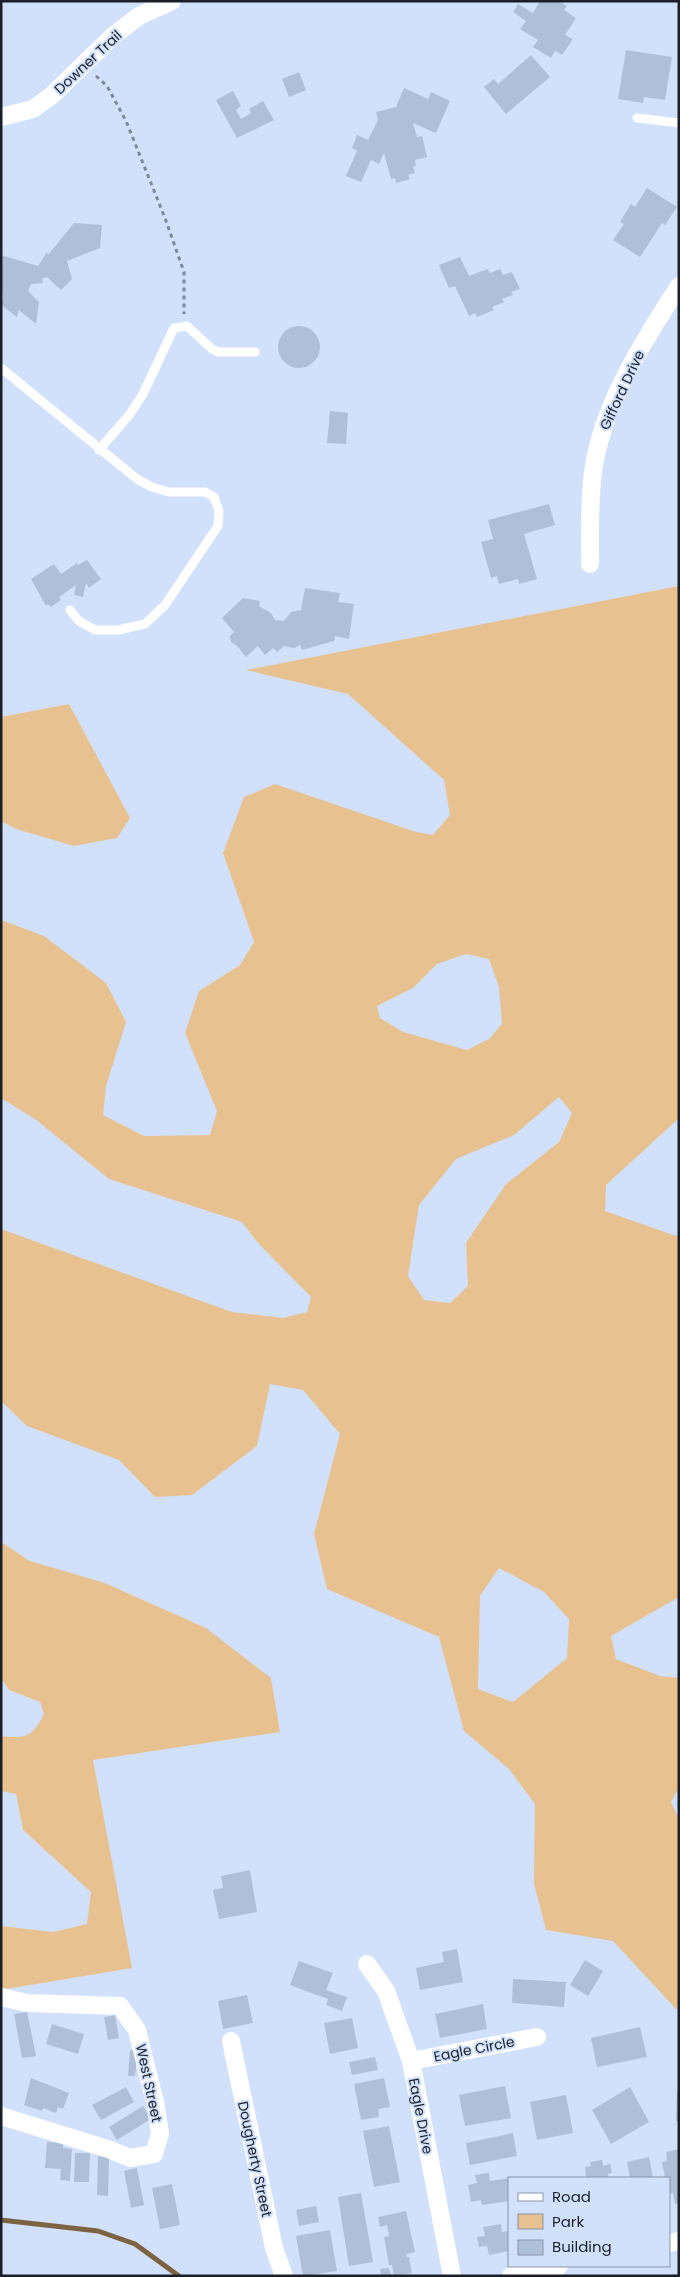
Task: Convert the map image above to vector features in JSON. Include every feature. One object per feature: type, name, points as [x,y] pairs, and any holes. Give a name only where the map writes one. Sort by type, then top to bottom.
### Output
[{"type":"street","name":"Downer Trail","points":[[1,118],[33,109],[51,96],[84,66],[113,36],[139,16],[172,1]]},
{"type":"street","name":"Gifford Drive","points":[[590,564],[593,470],[605,424],[630,368],[679,286]]},
{"type":"street","name":"Eagle Drive","points":[[367,1964],[386,1991],[411,2062],[452,2276]]},
{"type":"street","name":"West Street","points":[[1,1996],[28,2003],[120,2006],[137,2030],[155,2102],[160,2133],[154,2154],[130,2158],[108,2148],[1,2116]]},
{"type":"street","name":"Eagle Circle","points":[[411,2062],[537,2037]]},
{"type":"street","name":"Dougherty Street","points":[[231,2041],[274,2248],[284,2276]]},
{"type":"street","points":[[511,2276],[554,2267]]},
{"type":"lane","points":[[637,118],[679,123]]},
{"type":"lane","points":[[99,450],[130,414],[143,394],[174,328],[183,326],[193,331],[212,349],[218,352],[255,352]]},
{"type":"lane","points":[[1,368],[136,479],[152,487],[169,492],[205,492],[214,497],[219,511],[218,526],[165,605],[145,624],[118,630],[95,630],[79,621],[70,610]]},
{"type":"path","points":[[84,66],[107,86],[126,121],[146,167],[184,272],[183,326]]},
{"type":"green space","points":[[679,586],[679,1118],[606,1185],[605,1211],[679,1237],[679,1597],[611,1636],[616,1659],[660,1676],[679,1678],[679,1788],[671,1802],[679,1819],[679,2009],[676,2009],[613,1941],[546,1930],[534,1884],[535,1804],[509,1769],[464,1731],[439,1637],[327,1589],[314,1534],[340,1434],[303,1390],[270,1384],[257,1446],[192,1495],[155,1497],[119,1460],[27,1426],[1,1401],[1,1229],[232,1312],[283,1318],[307,1312],[311,1297],[258,1243],[242,1222],[109,1179],[35,1119],[1,1098],[1,920],[44,936],[106,983],[126,1022],[106,1086],[103,1115],[144,1136],[210,1135],[217,1111],[185,1033],[199,991],[240,965],[254,942],[223,853],[244,797],[275,784],[416,832],[433,835],[450,815],[444,780],[348,694],[246,670]],"holes":[[[466,954],[489,959],[499,987],[502,1024],[489,1039],[467,1050],[403,1032],[380,1018],[377,1006],[413,988],[437,964]],[[559,1097],[572,1113],[559,1142],[506,1184],[466,1243],[468,1286],[450,1303],[424,1300],[408,1276],[419,1205],[456,1159],[514,1135]],[[499,1568],[544,1592],[569,1619],[567,1658],[513,1702],[478,1689],[480,1596]]]},
{"type":"green space","points":[[69,704],[130,818],[117,838],[74,846],[16,829],[1,821],[1,717]]},
{"type":"green space","points":[[1,1542],[30,1561],[105,1583],[206,1628],[271,1678],[280,1732],[93,1760],[132,1968],[6,1989],[1,1988],[1,1926],[53,1932],[87,1924],[91,1892],[23,1830],[16,1794],[1,1791],[1,1736],[17,1737],[28,1735],[36,1728],[44,1714],[40,1702],[9,1690],[1,1678]]},
{"type":"building","points":[[540,1],[558,1],[567,6],[564,10],[576,18],[565,35],[573,39],[562,55],[555,51],[551,58],[533,47],[538,40],[520,29],[526,21],[513,12],[518,4],[533,13]]},
{"type":"building","points":[[626,50],[672,57],[665,100],[644,97],[643,103],[618,99]]},
{"type":"building","points":[[531,55],[550,77],[506,114],[484,87],[494,79],[498,84]]},
{"type":"building","points":[[299,72],[306,90],[289,97],[282,79]]},
{"type":"building","points":[[404,88],[428,99],[431,92],[450,101],[436,133],[413,123],[417,137],[422,136],[427,157],[415,160],[416,166],[413,166],[415,173],[408,175],[410,179],[396,183],[395,178],[391,179],[384,153],[379,164],[371,160],[361,182],[346,176],[357,151],[352,148],[357,135],[368,140],[378,120],[376,112],[396,107]]},
{"type":"building","points":[[233,91],[241,106],[236,110],[241,119],[251,113],[249,109],[263,101],[274,120],[237,138],[216,100]]},
{"type":"building","points":[[647,188],[677,207],[665,225],[662,223],[640,257],[613,240],[624,224],[620,222],[631,204],[635,207]]},
{"type":"building","points":[[74,223],[102,225],[100,248],[67,261],[72,279],[61,290],[47,277],[42,279],[43,283],[31,284],[28,291],[39,302],[36,324],[19,310],[17,317],[1,305],[3,295],[1,294],[1,255],[38,266],[47,252],[48,255]]},
{"type":"building","points":[[460,257],[469,276],[488,269],[490,273],[500,269],[503,275],[512,272],[520,289],[511,292],[513,295],[502,299],[504,302],[492,307],[494,310],[477,317],[475,313],[469,316],[455,286],[449,288],[439,265]]},
{"type":"building","points":[[303,326],[311,329],[317,335],[320,347],[317,359],[311,365],[295,368],[287,365],[281,359],[278,343],[281,335],[287,329]]},
{"type":"building","points":[[330,411],[348,413],[346,444],[327,443]]},
{"type":"building","points":[[549,504],[555,525],[524,534],[537,579],[519,584],[518,579],[499,584],[497,576],[491,578],[481,542],[493,539],[488,520]]},
{"type":"building","points":[[87,560],[101,579],[89,588],[86,583],[83,597],[74,595],[76,585],[59,597],[61,600],[51,607],[48,604],[46,606],[31,579],[54,564],[61,574],[77,563],[78,565]]},
{"type":"building","points":[[305,588],[340,593],[338,602],[354,604],[349,639],[335,636],[334,641],[302,650],[300,645],[294,648],[284,646],[277,652],[273,648],[265,655],[258,646],[246,657],[231,642],[230,636],[234,632],[222,618],[243,598],[260,601],[259,606],[271,613],[275,620],[284,621],[291,612],[301,610]]},
{"type":"building","points":[[250,1870],[257,1912],[219,1919],[213,1890],[223,1888],[221,1876]]},
{"type":"building","points":[[457,1949],[463,1982],[420,1990],[416,1968],[444,1962],[442,1952]]},
{"type":"building","points":[[585,1960],[603,1971],[588,1996],[570,1985]]},
{"type":"building","points":[[299,1961],[333,1973],[326,1990],[347,1997],[342,2011],[326,2005],[328,1999],[290,1985]]},
{"type":"building","points":[[513,1979],[566,1982],[564,2007],[512,2003]]},
{"type":"building","points":[[247,1995],[253,2023],[223,2029],[218,2001]]},
{"type":"building","points":[[483,2004],[487,2029],[440,2038],[435,2014]]},
{"type":"building","points":[[27,2012],[36,2056],[22,2058],[14,2014]]},
{"type":"building","points":[[115,2015],[119,2038],[108,2040],[104,2017]]},
{"type":"building","points":[[352,2018],[358,2048],[330,2054],[324,2023]]},
{"type":"building","points":[[52,2024],[84,2034],[78,2054],[46,2044]]},
{"type":"building","points":[[640,2027],[647,2057],[597,2067],[591,2038]]},
{"type":"building","points":[[130,2050],[138,2051],[135,2076],[128,2076]]},
{"type":"building","points":[[375,2057],[378,2070],[352,2075],[349,2062]]},
{"type":"building","points":[[31,2078],[69,2093],[63,2109],[58,2107],[56,2113],[43,2108],[42,2111],[24,2105]]},
{"type":"building","points":[[384,2078],[390,2107],[378,2109],[379,2117],[361,2120],[354,2084]]},
{"type":"building","points":[[505,2086],[511,2118],[465,2126],[459,2095]]},
{"type":"building","points":[[126,2087],[134,2102],[101,2120],[92,2105]]},
{"type":"building","points":[[630,2087],[649,2122],[611,2144],[592,2110]]},
{"type":"building","points":[[677,2091],[679,2092],[679,2121],[676,2121]]},
{"type":"building","points":[[566,2095],[573,2133],[537,2140],[530,2102]]},
{"type":"building","points":[[143,2106],[151,2119],[117,2140],[109,2127]]},
{"type":"building","points":[[389,2126],[400,2182],[374,2187],[363,2131]]},
{"type":"building","points":[[513,2133],[517,2156],[470,2165],[466,2143]]},
{"type":"building","points":[[47,2142],[63,2143],[63,2148],[72,2149],[70,2181],[60,2180],[61,2169],[45,2168]]},
{"type":"building","points":[[679,2149],[679,2203],[675,2204],[673,2193],[670,2194],[670,2177],[665,2177],[662,2162],[667,2161],[666,2152]]},
{"type":"building","points":[[75,2153],[90,2153],[89,2182],[74,2182]]},
{"type":"building","points":[[98,2156],[109,2157],[108,2196],[97,2195]]},
{"type":"building","points":[[649,2157],[653,2177],[630,2177],[627,2162]]},
{"type":"building","points":[[602,2160],[603,2166],[610,2164],[612,2173],[608,2174],[609,2177],[586,2177],[585,2167],[591,2166],[590,2162]]},
{"type":"building","points":[[137,2168],[144,2205],[131,2208],[124,2171]]},
{"type":"building","points":[[489,2173],[490,2181],[508,2178],[508,2201],[482,2205],[481,2200],[471,2202],[468,2185],[477,2183],[475,2175]]},
{"type":"building","points":[[172,2184],[180,2225],[160,2229],[152,2188]]},
{"type":"building","points":[[361,2193],[373,2262],[349,2266],[338,2197]]},
{"type":"building","points":[[316,2206],[319,2222],[299,2226],[296,2210]]},
{"type":"building","points":[[406,2211],[415,2252],[406,2254],[409,2257],[412,2273],[394,2276],[392,2265],[389,2265],[384,2237],[389,2236],[387,2225],[380,2227],[378,2217]]},
{"type":"building","points":[[501,2224],[502,2232],[508,2231],[508,2251],[489,2255],[487,2246],[479,2247],[477,2237],[485,2236],[483,2227]]},
{"type":"building","points":[[330,2230],[337,2271],[303,2276],[296,2236]]},
{"type":"building","points":[[389,2268],[391,2275],[381,2276],[380,2269]]},
{"type":"waterway","points":[[1,2220],[98,2231],[135,2244],[179,2276]]}]
